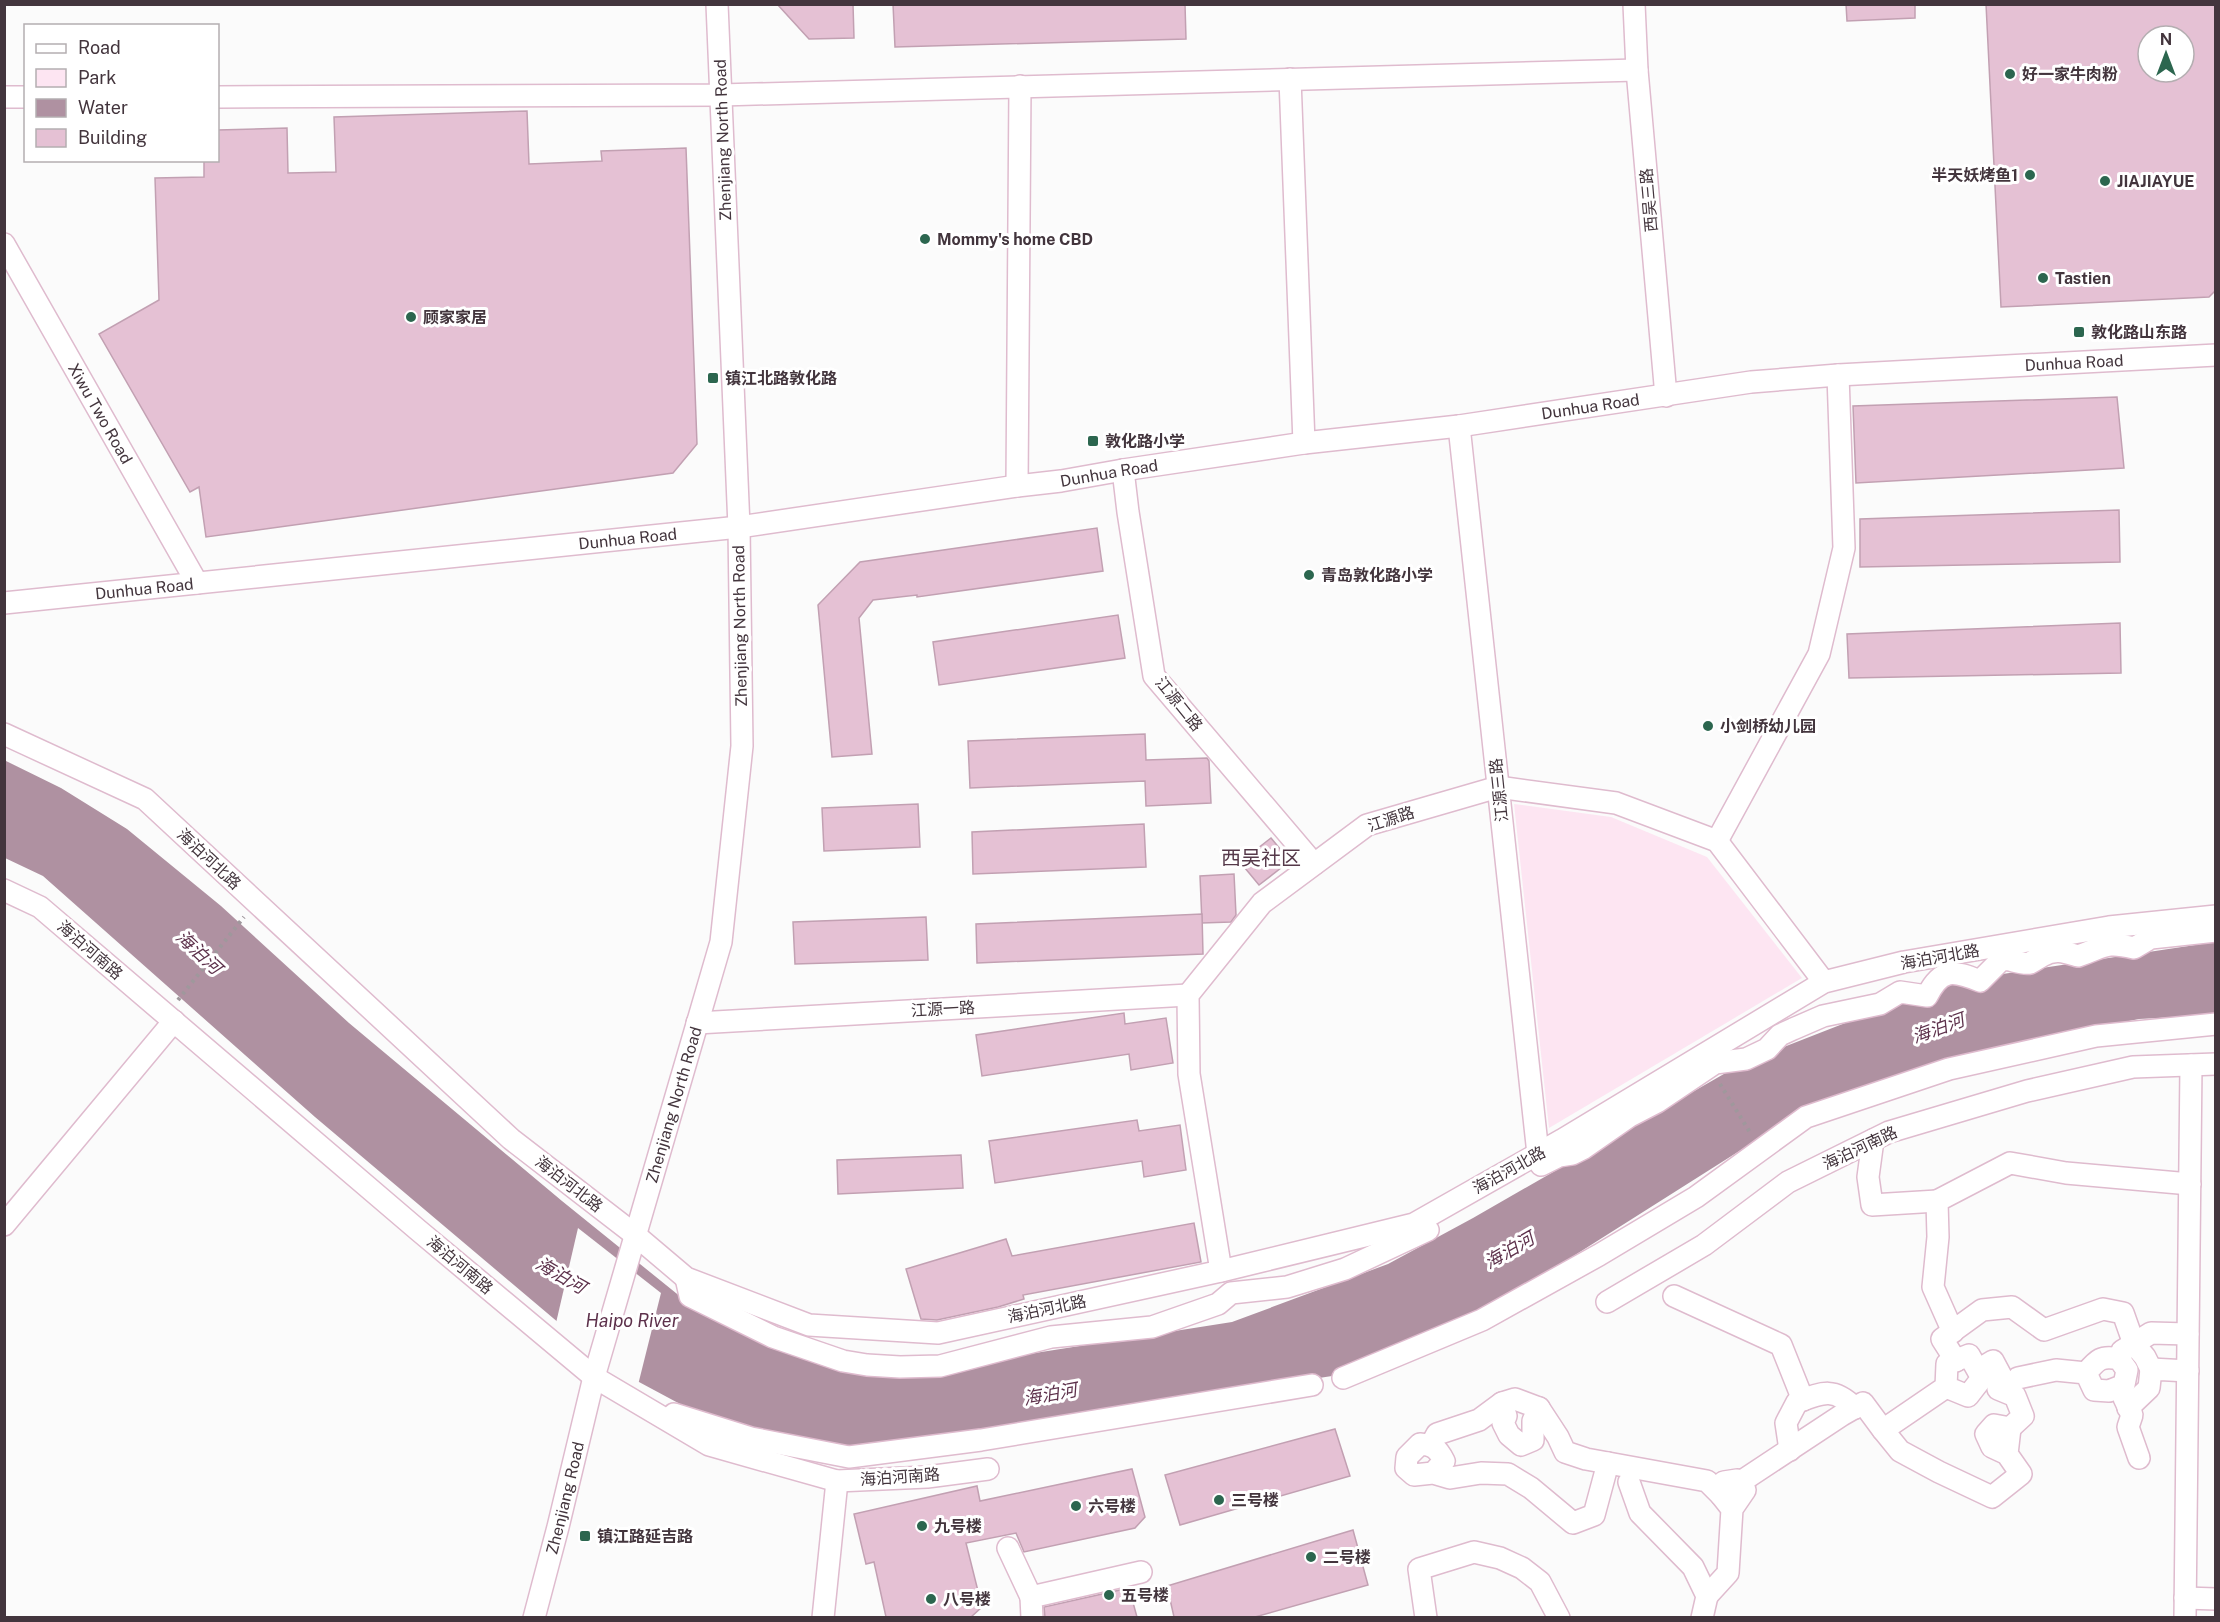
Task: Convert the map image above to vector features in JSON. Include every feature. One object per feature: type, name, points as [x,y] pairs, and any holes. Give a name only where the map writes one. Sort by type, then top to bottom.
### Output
[{"type":"street","name":"Zhenjiang North Road","points":[[594,1377],[721,942],[742,747],[739,528],[717,4]]},
{"type":"street","name":"西吴三路","points":[[1634,4],[1637,70],[1666,396]]},
{"type":"street","points":[[219,97],[721,95],[1637,70]]},
{"type":"street","points":[[1290,79],[1304,443]]},
{"type":"street","points":[[1017,486],[1020,86]]},
{"type":"street","points":[[4,97],[24,97]]},
{"type":"street","name":"Xiwu Two Road","points":[[4,244],[197,583]]},
{"type":"street","name":"Dunhua Road","points":[[4,603],[739,528],[1304,443],[1460,426],[1751,382],[1838,375],[2216,355]]},
{"type":"street","points":[[1824,982],[1717,841],[1819,654],[1844,548],[1838,375]]},
{"type":"street","name":"江源三路","points":[[1460,426],[1538,1154]]},
{"type":"street","name":"江源二路","points":[[1123,470],[1154,675],[1314,864]]},
{"type":"street","name":"海泊河北路","points":[[4,734],[145,799],[511,1139],[634,1234],[686,1278],[809,1325],[938,1332],[1221,1271],[1414,1224],[1703,1057],[1824,982],[1904,962],[2109,927],[2216,916]]},
{"type":"street","name":"江源路","points":[[1188,995],[1262,903],[1367,825],[1498,787],[1616,803],[1717,841]]},
{"type":"street","name":"海泊河南路","points":[[4,890],[40,907],[594,1377],[709,1445],[837,1481],[927,1477],[988,1469]]},
{"type":"street","points":[[686,1278],[690,1296],[773,1337],[843,1361],[867,1365],[940,1366],[1051,1337],[1152,1327],[1218,1304],[1231,1293],[1287,1287],[1345,1269],[1386,1251],[1437,1226],[1558,1156],[1584,1149],[1630,1116],[1657,1102],[1715,1063],[1746,1059],[1767,1049],[1780,1035],[1823,1016],[1880,1004],[1900,992],[1927,996],[1934,982],[1943,975],[1955,972],[1980,981],[2002,959],[2012,959],[2022,963],[2030,962],[2057,950],[2078,956],[2099,946],[2112,943],[2134,948],[2151,938],[2216,931]]},
{"type":"street","points":[[1188,995],[1189,1074],[1221,1271]]},
{"type":"street","name":"江源一路","points":[[697,1023],[1188,995]]},
{"type":"street","points":[[4,1225],[174,1021]]},
{"type":"street","points":[[1343,1378],[1482,1320],[1599,1255],[1696,1197],[1806,1117],[1949,1069],[2096,1036],[2216,1024]]},
{"type":"street","name":"海泊河南路","points":[[1607,1302],[1704,1245],[1788,1182],[1889,1132],[2027,1091],[2133,1067],[2216,1064]]},
{"type":"street","points":[[2191,1065],[2185,1608],[2216,1599]]},
{"type":"street","points":[[1873,1140],[1868,1177],[1872,1205],[1937,1201],[2010,1163],[2066,1173],[2190,1184]]},
{"type":"street","points":[[1937,1201],[1938,1237],[1934,1287],[1953,1332]]},
{"type":"street","points":[[1674,1296],[1780,1345],[1803,1400]]},
{"type":"street","points":[[1956,1361],[1942,1339],[1982,1310],[2012,1307],[2044,1330],[2103,1309],[2123,1313],[2134,1344],[2151,1369],[2149,1388],[2128,1408]]},
{"type":"street","points":[[2113,1357],[2151,1332],[2188,1334]]},
{"type":"street","points":[[1969,1355],[1982,1378],[1968,1396],[1946,1387],[1947,1364],[1969,1355]]},
{"type":"street","points":[[2108,1356],[2119,1359],[2127,1370],[2124,1385],[2109,1391],[2094,1390],[2086,1373],[2097,1361],[2108,1356]]},
{"type":"street","points":[[1726,1502],[1745,1490],[1739,1483],[1863,1404],[1900,1451],[1992,1497],[2020,1474],[2007,1454],[1992,1447],[1986,1434],[1994,1425],[2010,1428],[2023,1416],[2011,1383],[1993,1361],[1978,1370]]},
{"type":"street","points":[[2151,1369],[2188,1371]]},
{"type":"street","points":[[2011,1383],[2056,1370],[2086,1373]]},
{"type":"street","name":"Zhenjiang Road","points":[[534,1617],[594,1377]]},
{"type":"street","points":[[639,1403],[751,1438],[849,1457],[981,1440],[1312,1385]]},
{"type":"street","points":[[1883,1430],[1946,1387]]},
{"type":"street","points":[[2118,1387],[2132,1415],[2128,1427],[2139,1458]]},
{"type":"street","points":[[1790,1450],[1786,1423],[1797,1402],[1826,1392],[1844,1397],[1855,1408]]},
{"type":"street","points":[[1608,1463],[1594,1515],[1573,1523],[1531,1488],[1508,1474],[1481,1473],[1450,1478],[1433,1473],[1444,1461],[1438,1449],[1431,1445],[1437,1434],[1479,1420],[1502,1404],[1515,1400],[1539,1408],[1565,1452],[1586,1459],[1608,1463],[1707,1481],[1726,1502],[1728,1573],[1707,1596],[1702,1617]]},
{"type":"street","points":[[1502,1404],[1506,1416],[1503,1423],[1509,1435],[1521,1445],[1533,1440],[1533,1421],[1539,1408]]},
{"type":"street","points":[[823,1617],[837,1481]]},
{"type":"street","points":[[1629,1482],[1640,1513],[1693,1567],[1707,1596]]},
{"type":"street","points":[[1008,1548],[1032,1607],[1141,1572]]},
{"type":"street","points":[[1426,1617],[1419,1569],[1474,1552],[1500,1558],[1522,1568],[1540,1582],[1559,1617]]},
{"type":"path","points":[[178,1000],[245,915]]},
{"type":"path","points":[[1710,1068],[1760,1150]]},
{"type":"green space","points":[[1514,804],[1611,817],[1707,857],[1802,978],[1549,1128]]},
{"type":"water","name":"Haipo River","points":[[4,760],[61,788],[127,829],[221,906],[349,1023],[692,1306],[823,1357],[991,1360],[1232,1322],[1388,1264],[1473,1218],[1743,1063],[1950,982],[2215,942],[2215,1015],[2139,1019],[1970,1053],[1815,1103],[1482,1314],[1332,1376],[848,1450],[759,1436],[695,1412],[611,1367],[315,1117],[43,876],[5,858]]},
{"type":"pier","points":[[578,1228],[661,1293],[638,1385],[609,1370],[556,1323]]},
{"type":"building","points":[[777,4],[853,4],[854,38],[809,39]]},
{"type":"building","points":[[893,4],[1185,4],[1186,39],[895,47]]},
{"type":"building","points":[[1846,4],[1915,4],[1915,18],[1847,21]]},
{"type":"building","name":"JIAJIAYUE","points":[[1986,4],[2216,4],[2216,290],[2209,297],[2001,307]]},
{"type":"building","name":"顾家家居","points":[[527,111],[529,164],[602,161],[601,151],[686,148],[697,444],[673,473],[206,537],[199,487],[190,492],[99,334],[159,300],[155,178],[204,177],[204,162],[219,162],[219,130],[287,128],[288,173],[336,172],[334,117]]},
{"type":"building","points":[[2117,397],[2124,468],[1856,483],[1853,406]]},
{"type":"building","points":[[2119,510],[2120,562],[1860,567],[1860,519]]},
{"type":"building","points":[[1097,528],[1103,571],[917,597],[917,595],[873,600],[859,618],[872,754],[832,757],[818,605],[860,562]]},
{"type":"building","points":[[1118,615],[1125,658],[939,685],[933,642]]},
{"type":"building","points":[[2120,623],[2121,673],[1849,678],[1847,634]]},
{"type":"building","points":[[1145,734],[1146,760],[1207,758],[1211,803],[1146,806],[1145,781],[970,788],[968,741]]},
{"type":"building","points":[[918,804],[920,847],[824,851],[822,808]]},
{"type":"building","points":[[1144,824],[1146,867],[973,874],[972,832]]},
{"type":"building","points":[[1271,838],[1290,861],[1259,885],[1240,862]]},
{"type":"building","points":[[1234,874],[1236,915],[1231,922],[1202,923],[1200,876]]},
{"type":"building","points":[[1202,914],[1203,954],[977,963],[976,924]]},
{"type":"building","points":[[926,917],[928,960],[795,964],[793,922]]},
{"type":"building","points":[[1124,1013],[1125,1024],[1166,1018],[1173,1063],[1131,1070],[1129,1054],[982,1076],[976,1035]]},
{"type":"building","points":[[1137,1120],[1139,1131],[1180,1125],[1186,1170],[1144,1177],[1142,1161],[995,1183],[989,1141]]},
{"type":"building","points":[[961,1155],[963,1188],[838,1194],[837,1160]]},
{"type":"building","points":[[1194,1223],[1201,1262],[1023,1295],[1024,1299],[998,1307],[937,1320],[921,1319],[906,1269],[1006,1239],[1012,1256]]},
{"type":"building","name":"三号楼","points":[[1335,1429],[1350,1476],[1180,1525],[1165,1475]]},
{"type":"building","points":[[1132,1469],[1145,1517],[1135,1528],[1024,1552],[1016,1533],[966,1543],[982,1607],[971,1617],[886,1617],[874,1562],[866,1564],[854,1514],[977,1486],[980,1501]]},
{"type":"building","name":"二号楼","points":[[1353,1530],[1368,1585],[1255,1617],[1174,1617],[1167,1586]]},
{"type":"building","name":"五号楼","points":[[1129,1588],[1137,1617],[1045,1617],[1044,1607]]},
{"type":"place","name":"好一家牛肉粉","points":[[2010,74]]},
{"type":"place","name":"半天妖烤鱼1","points":[[2030,175]]},
{"type":"place","name":"JIAJIAYUE","points":[[2105,181]]},
{"type":"place","name":"Mommy's home CBD","points":[[925,239]]},
{"type":"place","name":"Tastien","points":[[2043,278]]},
{"type":"place","name":"顾家家居","points":[[411,317]]},
{"type":"place","name":"敦化路山东路","points":[[2079,332]]},
{"type":"place","name":"镇江北路敦化路","points":[[713,378]]},
{"type":"place","name":"敦化路小学","points":[[1093,441]]},
{"type":"place","name":"青岛敦化路小学","points":[[1309,575]]},
{"type":"place","name":"小剑桥幼儿园","points":[[1708,726]]},
{"type":"place","name":"三号楼","points":[[1219,1500]]},
{"type":"place","name":"六号楼","points":[[1076,1506]]},
{"type":"place","name":"九号楼","points":[[922,1526]]},
{"type":"place","name":"镇江路延吉路","points":[[585,1536]]},
{"type":"place","name":"二号楼","points":[[1311,1557]]},
{"type":"place","name":"五号楼","points":[[1109,1595]]},
{"type":"place","name":"八号楼","points":[[931,1599]]},
{"type":"district","name":"西吴社区","points":[[1261,858]]},
{"type":"water label","name":"海泊河","points":[[199,952]]},
{"type":"water label","name":"海泊河","points":[[1938,1028]]},
{"type":"water label","name":"海泊河","points":[[1509,1250]]},
{"type":"water label","name":"海泊河","points":[[561,1275]]},
{"type":"water label","name":"海泊河","points":[[1050,1394]]}]
